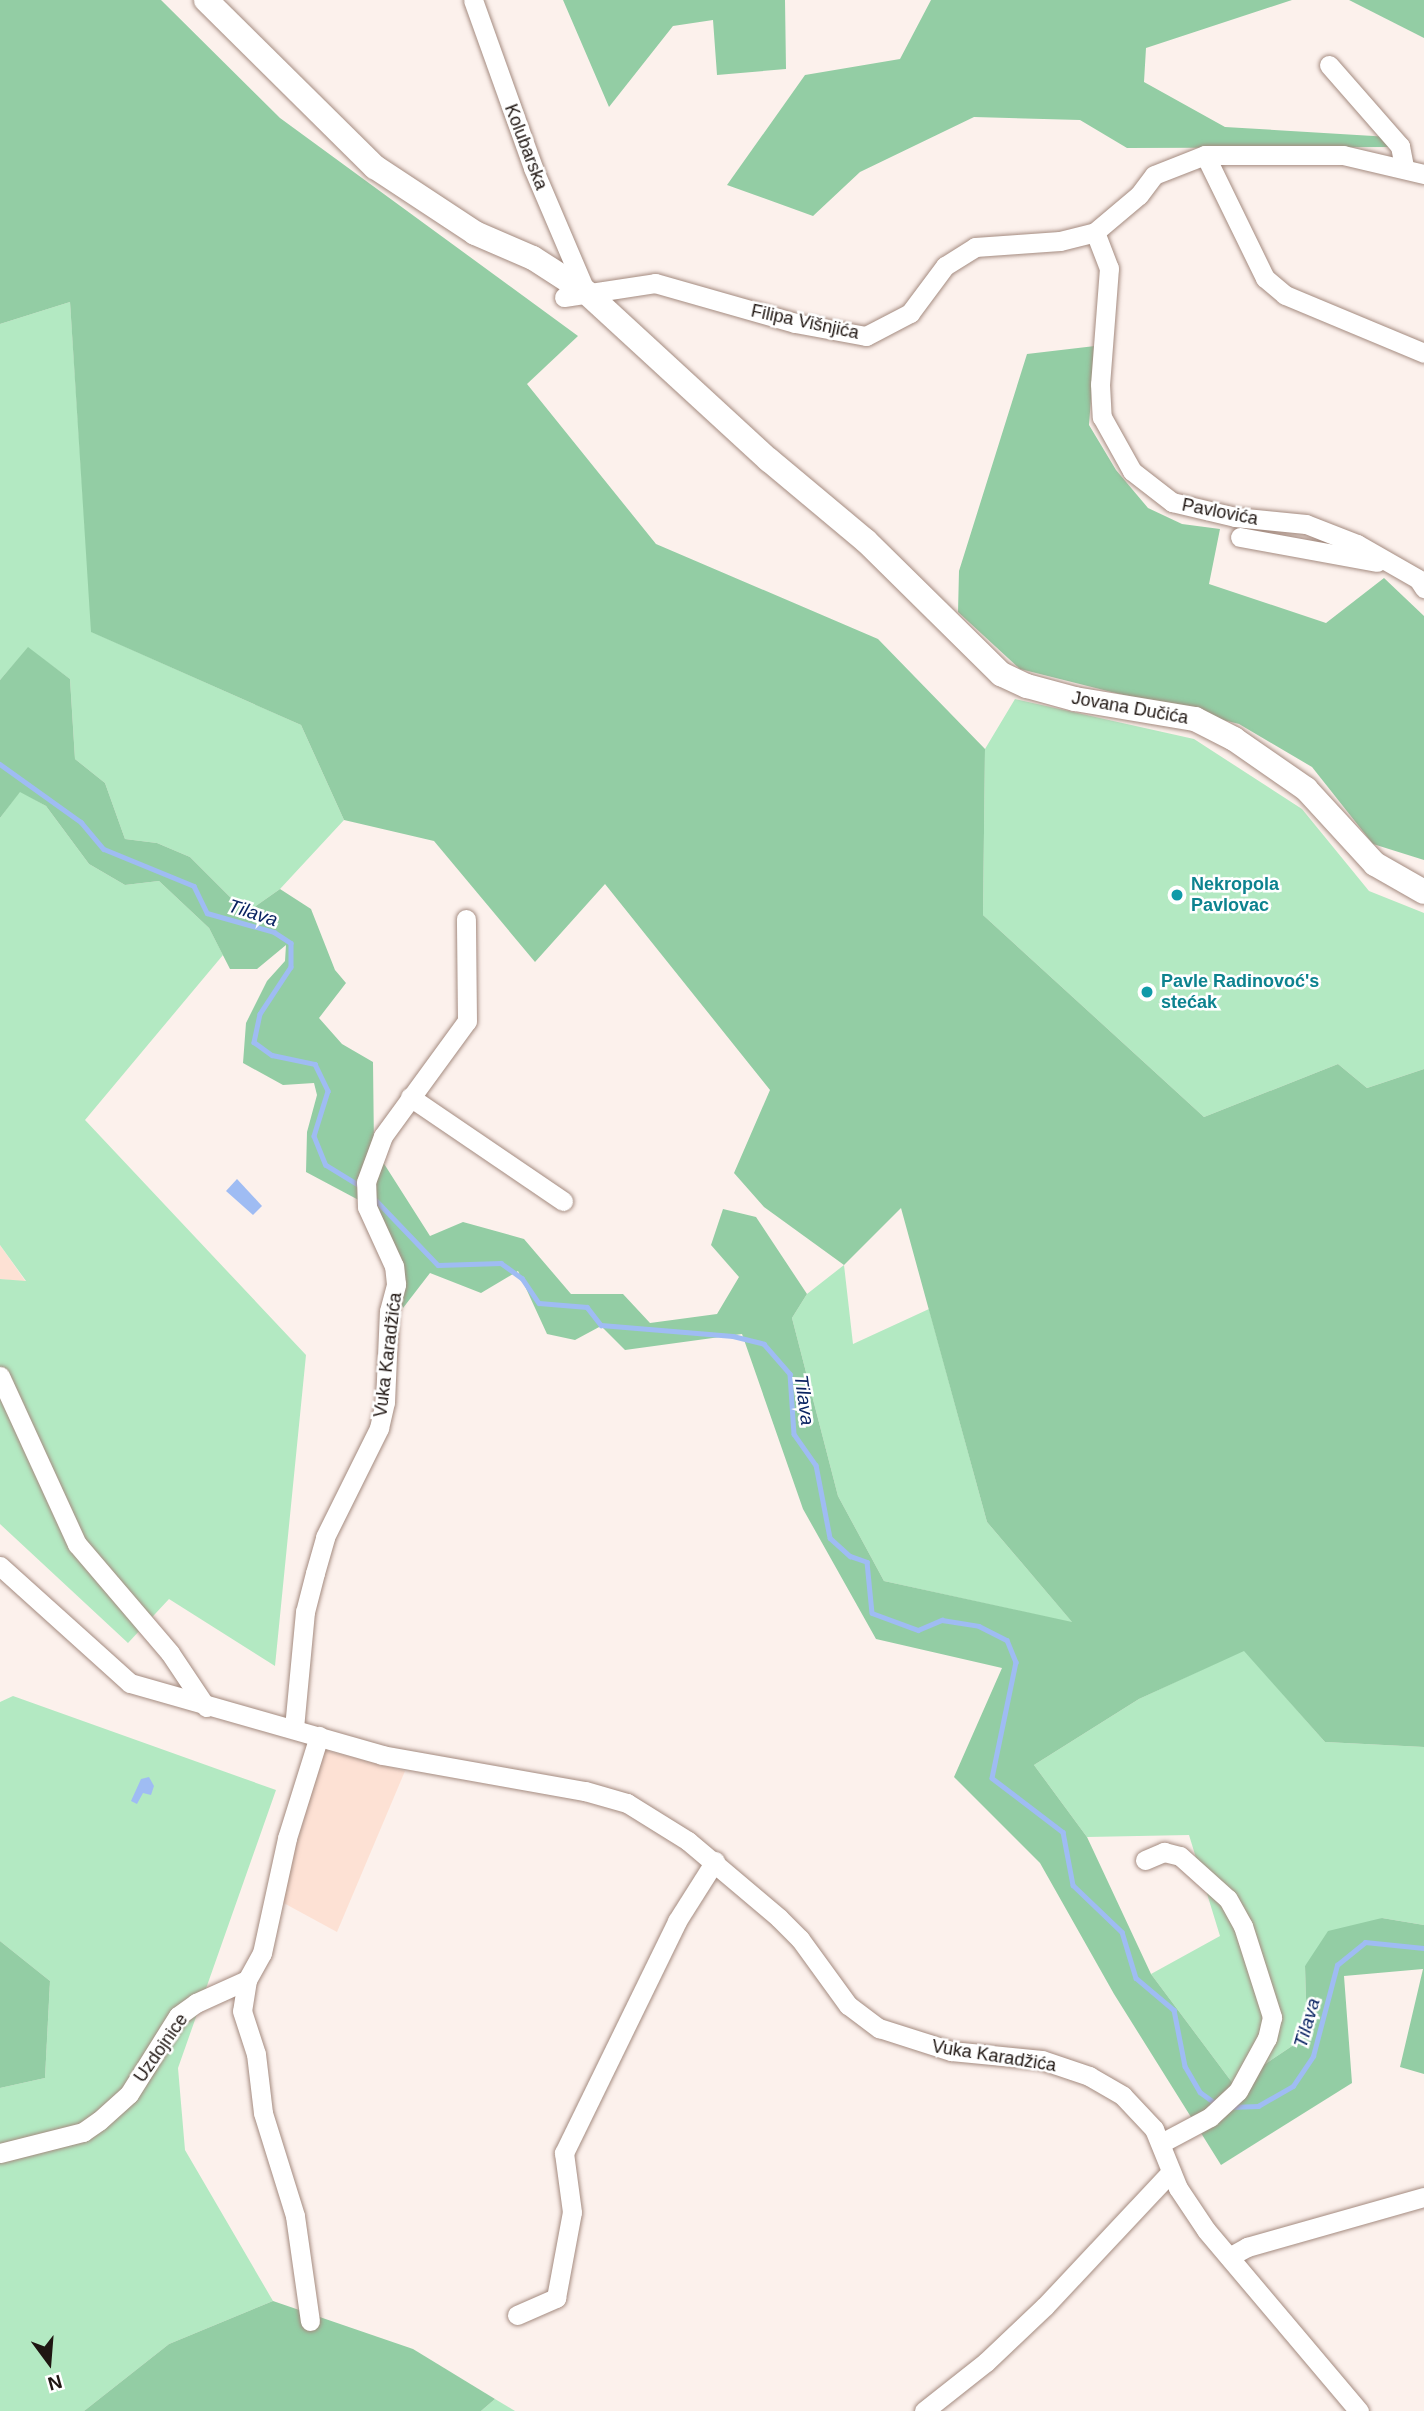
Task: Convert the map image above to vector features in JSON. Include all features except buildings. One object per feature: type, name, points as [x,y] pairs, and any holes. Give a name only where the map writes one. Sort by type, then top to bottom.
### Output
[{"type":"main road","points":[[205,0],[375,167],[475,233],[533,258],[575,295]]},
{"type":"main road","name":"Jovana Dučića","points":[[575,295],[866,541],[984,659],[1027,686],[1195,719],[1234,739],[1306,789],[1375,864],[1424,892]]},
{"type":"street","name":"Kolubarska","points":[[473,0],[575,295]]},
{"type":"street","points":[[1329,65],[1400,146],[1404,167]]},
{"type":"street","name":"Filipa Višnjića","points":[[575,295],[655,283],[795,323],[866,336],[881,332],[910,313],[945,266],[975,247],[1060,241],[1095,232],[1139,195],[1154,175],[1205,155],[1343,155],[1404,167],[1424,174]]},
{"type":"street","points":[[1205,155],[1265,278],[1285,295],[1424,353]]},
{"type":"street","name":"Pavlovića","points":[[1095,232],[1109,268],[1100,384],[1102,417],[1132,471],[1172,502],[1235,517],[1306,524],[1392,565],[1424,588]]},
{"type":"street","name":"Pavlovića","points":[[1240,537],[1392,565]]},
{"type":"street","name":"Vuka Karadžića","points":[[294,1728],[305,1612],[318,1561],[325,1537],[379,1428],[385,1402],[395,1275],[365,1188],[383,1136],[467,1021],[466,919]]},
{"type":"street","points":[[410,1097],[563,1201]]},
{"type":"street","points":[[0,1376],[77,1544],[170,1653],[206,1707]]},
{"type":"street","name":"Vuka Karadžića","points":[[0,1566],[130,1683],[206,1707],[294,1728],[382,1755],[585,1791],[627,1804],[660,1820],[715,1861],[800,1939],[838,1995],[859,2016],[929,2047],[1042,2060],[1089,2076],[1136,2107],[1161,2143],[1171,2172],[1187,2204],[1359,2411]]},
{"type":"street","points":[[310,2320],[295,2216],[263,2113],[256,2053],[242,2011],[247,1980],[262,1953],[287,1838],[319,1736]]},
{"type":"street","points":[[1145,1860],[1171,1852],[1215,1885],[1243,1926],[1264,1987],[1271,2028],[1222,2106],[1161,2143]]},
{"type":"street","points":[[517,2315],[556,2298],[572,2212],[564,2153],[677,1921],[715,1861]]},
{"type":"street","name":"Uzdojnice","points":[[0,2153],[83,2132],[129,2094],[178,2016],[196,2003],[247,1980]]},
{"type":"street","points":[[924,2411],[986,2362],[1045,2306],[1171,2172]]},
{"type":"street","points":[[1229,2257],[1247,2247],[1424,2197]]},
{"type":"shaded area","points":[[0,1245],[26,1282],[0,1279]]},
{"type":"shaded area","points":[[324,1750],[405,1771],[337,1932],[280,1901]]},
{"type":"green space","points":[[0,0],[161,0],[280,118],[578,336],[527,384],[656,544],[878,639],[985,749],[983,915],[1204,1117],[1338,1064],[1367,1088],[1424,1069],[1424,1747],[1325,1742],[1244,1651],[1139,1699],[1034,1765],[1087,1837],[1151,1974],[1234,2085],[1307,2036],[1305,1966],[1328,1931],[1382,1918],[1424,1925],[1424,2074],[1400,2067],[1423,1969],[1344,1976],[1352,2083],[1221,2165],[1114,1994],[1040,1863],[954,1777],[1002,1668],[876,1639],[803,1509],[742,1334],[625,1350],[601,1326],[575,1340],[547,1334],[518,1271],[481,1293],[430,1273],[403,1308],[368,1205],[306,1172],[307,1132],[317,1095],[314,1083],[283,1085],[243,1063],[246,1023],[267,981],[285,961],[286,945],[257,969],[230,969],[209,928],[159,881],[125,885],[89,864],[46,806],[20,792],[0,818],[0,680],[28,647],[70,679],[75,759],[105,783],[125,839],[157,843],[190,857],[246,913],[280,889],[311,909],[335,970],[346,983],[319,1018],[342,1044],[373,1062],[374,1148],[430,1236],[463,1222],[524,1239],[571,1294],[623,1294],[650,1323],[717,1314],[739,1277],[711,1245],[723,1209],[756,1217],[807,1294],[792,1318],[838,1496],[884,1581],[1072,1622],[987,1522],[901,1208],[844,1265],[764,1207],[734,1173],[770,1090],[605,884],[535,962],[434,841],[344,820],[301,725],[91,632],[70,302],[0,324]]},
{"type":"green space","points":[[563,0],[785,0],[786,69],[717,75],[713,20],[673,26],[609,107]]},
{"type":"green space","points":[[931,0],[1292,0],[1146,48],[1144,82],[1225,127],[1390,137],[1390,147],[1127,148],[1080,120],[974,117],[860,172],[813,216],[727,185],[805,75],[900,59]]},
{"type":"green space","points":[[1349,0],[1424,0],[1424,38]]},
{"type":"green space","points":[[70,302],[92,632],[301,725],[344,820],[280,889],[246,913],[190,857],[157,843],[125,839],[105,783],[75,759],[70,679],[28,648],[0,680],[0,324]]},
{"type":"green space","points":[[1095,346],[1089,425],[1116,470],[1148,508],[1182,524],[1220,529],[1209,584],[1326,623],[1384,578],[1424,616],[1424,860],[1373,844],[1312,767],[1239,724],[1020,669],[958,612],[959,571],[1027,354]]},
{"type":"green space","points":[[1015,699],[1194,739],[1302,809],[1369,891],[1424,913],[1424,1069],[1367,1088],[1338,1064],[1204,1117],[983,915],[985,749]]},
{"type":"green space","points":[[20,791],[46,806],[89,864],[125,885],[159,881],[209,928],[223,955],[85,1120],[306,1355],[275,1666],[169,1599],[128,1643],[0,1524],[0,1279],[26,1281],[0,1245],[0,818]]},
{"type":"green space","points":[[844,1265],[853,1344],[929,1309],[987,1522],[1073,1623],[884,1581],[838,1496],[792,1318],[807,1294]]},
{"type":"green space","points":[[1244,1650],[1325,1742],[1424,1747],[1424,1925],[1382,1918],[1305,1966],[1307,2036],[1234,2085],[1151,1974],[1220,1936],[1189,1835],[1087,1837],[1034,1765],[1139,1699]]},
{"type":"green space","points":[[13,1696],[276,1790],[178,2068],[185,2150],[273,2301],[169,2344],[84,2411],[0,2411],[0,2088],[45,2078],[50,1981],[0,1941],[0,1702]]},
{"type":"green space","points":[[0,1941],[50,1981],[45,2078],[0,2088]]},
{"type":"green space","points":[[273,2301],[413,2349],[495,2399],[481,2411],[84,2411],[169,2344]]},
{"type":"green space","points":[[495,2399],[515,2411],[481,2411]]},
{"type":"water","points":[[237,1179],[262,1206],[253,1215],[226,1191]]},
{"type":"water","points":[[149,1777],[154,1786],[151,1795],[143,1793],[137,1804],[131,1801],[141,1779]]},
{"type":"waterway","name":"Tilava","points":[[0,764],[81,822],[104,849],[194,886],[207,913],[274,932],[291,943],[291,967],[260,1014],[254,1042],[272,1055],[315,1064],[328,1091],[314,1136],[326,1165],[362,1187]]},
{"type":"waterway","name":"Tilava","points":[[373,1197],[438,1265],[501,1263],[522,1278],[539,1303],[587,1307],[601,1325],[733,1336],[764,1344],[790,1374],[794,1434],[816,1465],[830,1538],[850,1556],[867,1562],[872,1613],[918,1630],[942,1620],[979,1626],[1007,1640],[1016,1662],[992,1778],[1063,1832],[1073,1885],[1122,1932],[1136,1978],[1174,2010],[1185,2066],[1200,2092],[1215,2103]]},
{"type":"waterway","name":"Tilava","points":[[1230,2107],[1258,2106],[1293,2086],[1313,2056],[1337,1965],[1365,1942],[1424,1948]]},
{"type":"place","name":"Nekropola Pavlovac","points":[[1177,895]]},
{"type":"place","name":"Pavle Radinovoć's stećak","points":[[1147,992]]}]
